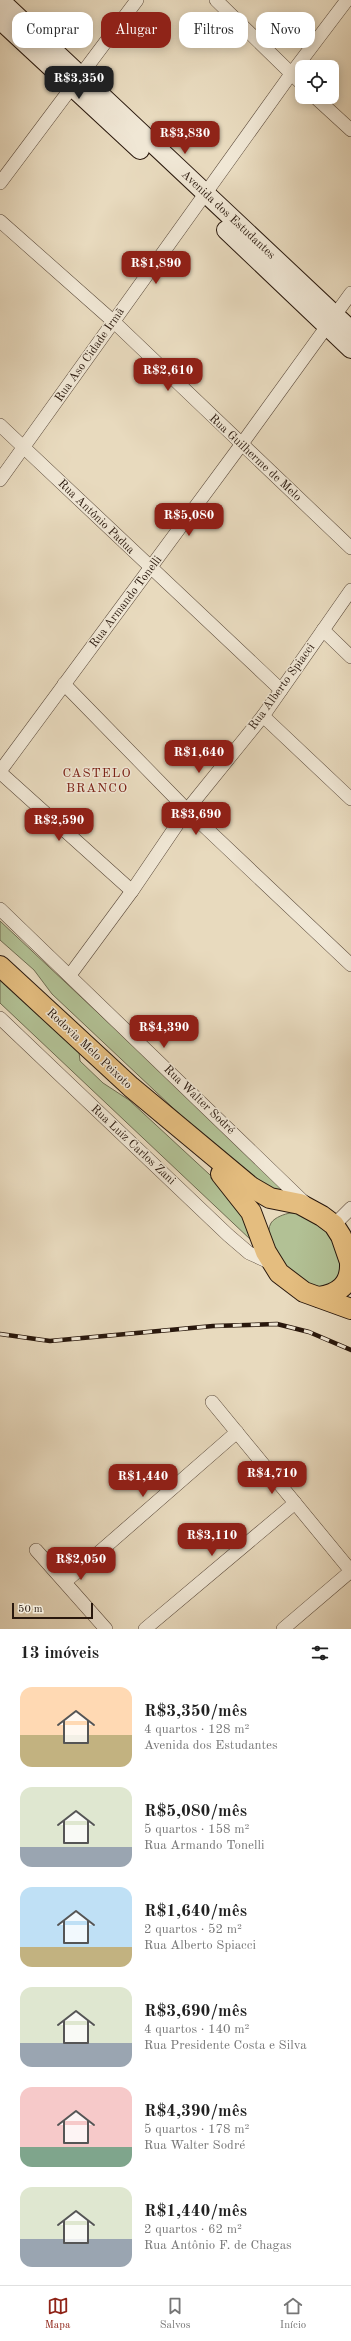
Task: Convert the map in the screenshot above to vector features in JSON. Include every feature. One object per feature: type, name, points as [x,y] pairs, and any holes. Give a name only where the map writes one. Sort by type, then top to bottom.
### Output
[{"type":"main road","name":"Rodovia Melo Peixoto","points":[[0,966],[131,1088],[251,1187],[270,1198],[292,1204],[300,1204],[311,1208],[346,1249]]},
{"type":"main road","name":"Rodovia Melo Peixoto","points":[[181,1129],[236,1191],[251,1212],[271,1263],[290,1282],[304,1292],[351,1309]]},
{"type":"main road","points":[[260,1233],[268,1213],[274,1208],[292,1204]]},
{"type":"main road","points":[[319,1297],[332,1295],[343,1289],[351,1273],[346,1249]]},
{"type":"street","name":"Avenida dos Estudantes","points":[[0,0],[76,83]]},
{"type":"street","points":[[0,183],[137,0]]},
{"type":"street","points":[[216,0],[295,78]]},
{"type":"street","name":"Rua Aso Cidade Irmã","points":[[0,480],[290,74],[347,0]]},
{"type":"street","name":"Avenida dos Estudantes","points":[[0,20],[76,83],[330,320],[351,350]]},
{"type":"street","points":[[323,104],[351,130]]},
{"type":"street","name":"Rua Guilherme de Melo","points":[[0,221],[114,322],[241,445],[351,548]]},
{"type":"street","name":"Rua Armando Tonelli","points":[[132,891],[3,775],[1,770],[241,445],[351,293]]},
{"type":"street","name":"Avenida dos Estudantes","points":[[330,320],[351,330]]},
{"type":"street","name":"Rua Antônio Padua","points":[[0,425],[150,569],[281,690]]},
{"type":"street","name":"Rua Alberto Spiacci","points":[[70,975],[132,891],[187,810],[263,716],[351,590]]},
{"type":"street","points":[[323,630],[351,657]]},
{"type":"street","points":[[64,684],[187,810],[351,965]]},
{"type":"street","points":[[263,716],[351,799]]},
{"type":"street","name":"Rua Walter Sodré","points":[[0,909],[311,1208]]},
{"type":"street","name":"Rua Luiz Carlos Zani","points":[[0,1018],[228,1235],[249,1253],[271,1263]]},
{"type":"street","points":[[346,1249],[351,1208]]},
{"type":"street","points":[[212,1402],[351,1571],[283,1629]]},
{"type":"street","points":[[65,1582],[237,1432]]},
{"type":"street","points":[[145,1629],[295,1503]]},
{"type":"street","points":[[36,1550],[106,1629]]},
{"type":"green space","points":[[0,921],[290,1193],[271,1195],[206,1139],[52,994],[34,970],[0,940]]},
{"type":"green space","points":[[0,977],[79,1052],[80,1061],[103,1083],[129,1100],[236,1199],[251,1240],[0,1003]]},
{"type":"green space","points":[[290,1213],[297,1213],[330,1231],[348,1269],[329,1290],[310,1285],[294,1274],[274,1248],[270,1239],[269,1230],[271,1223],[277,1217]]},
{"type":"railway","points":[[0,1334],[50,1341],[213,1326],[277,1324],[309,1332],[351,1350]]},
{"type":"district","name":"CASTELO BRANCO","points":[[97,780]]}]
